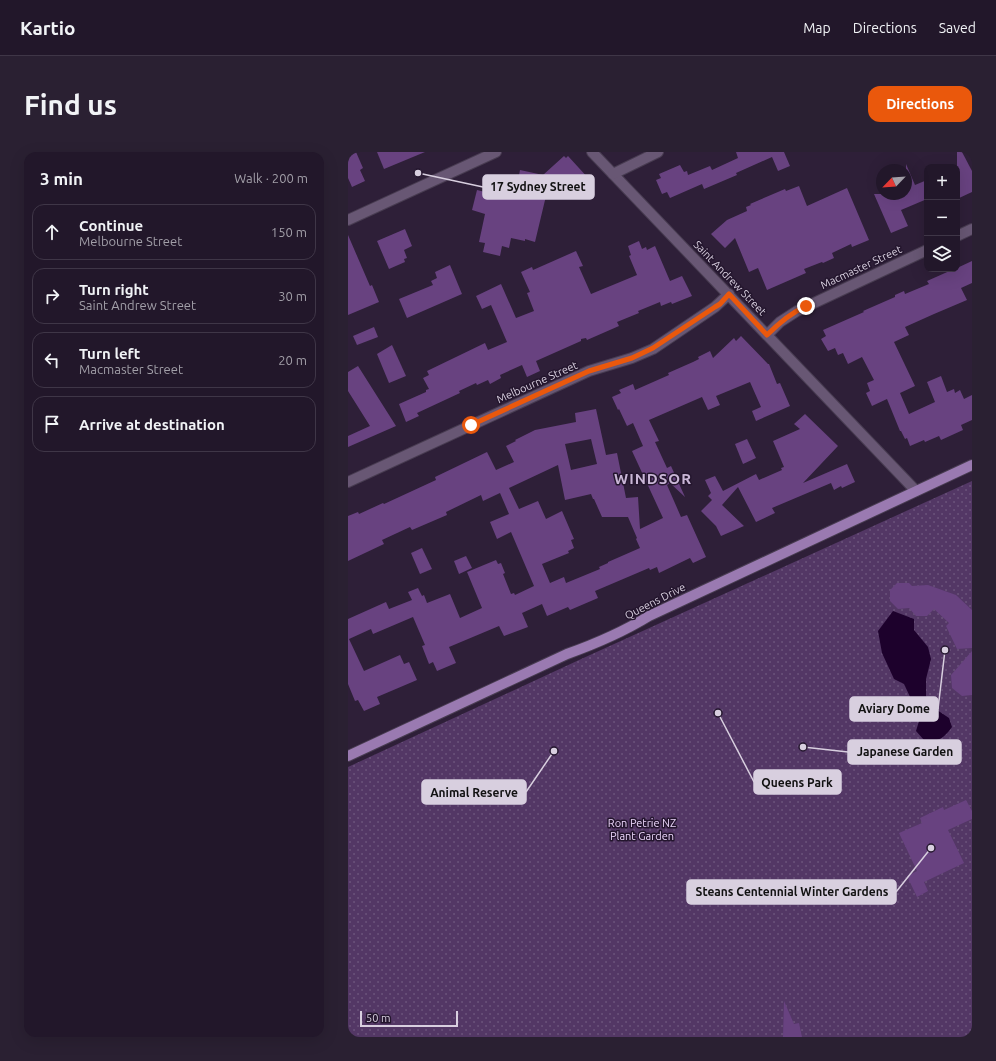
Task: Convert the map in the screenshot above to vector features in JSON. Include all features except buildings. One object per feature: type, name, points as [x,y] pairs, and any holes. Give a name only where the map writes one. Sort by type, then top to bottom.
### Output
[{"type":"main road","name":"Queens Drive","points":[[348,756],[567,654],[632,627],[649,616],[972,465]]},
{"type":"street","points":[[348,220],[496,152]]},
{"type":"street","name":"Saint Andrew Street","points":[[592,152],[916,491]]},
{"type":"street","points":[[613,174],[658,152]]},
{"type":"street","points":[[960,235],[972,229]]},
{"type":"street","name":"Macmaster Street","points":[[767,335],[780,322],[797,311],[924,251]]},
{"type":"street","name":"Melbourne Street","points":[[348,482],[582,374],[644,354],[720,304],[729,294]]},
{"type":"green space","name":"Ron Petrie NZ Plant Garden","points":[[972,481],[972,1037],[348,1037],[348,767]]},
{"type":"shaded area","points":[[893,611],[914,619],[914,630],[928,647],[931,659],[926,679],[926,696],[931,706],[949,718],[952,727],[940,739],[924,740],[916,731],[920,718],[904,684],[894,679],[882,653],[878,631]]},
{"type":"place","name":"17 Sydney Street","points":[[418,173]]},
{"type":"place","name":"Aviary Dome","points":[[945,650]]},
{"type":"place","name":"Queens Park","points":[[718,713]]},
{"type":"place","name":"Japanese Garden","points":[[803,747]]},
{"type":"place","name":"Animal Reserve","points":[[554,751]]},
{"type":"place","name":"Steans Centennial Winter Gardens","points":[[931,848]]},
{"type":"district","name":"WINDSOR","points":[[653,479]]},
{"type":"route","points":[[471,425],[589,371],[644,354],[720,304],[729,294],[767,335],[780,322],[806,306]]}]
